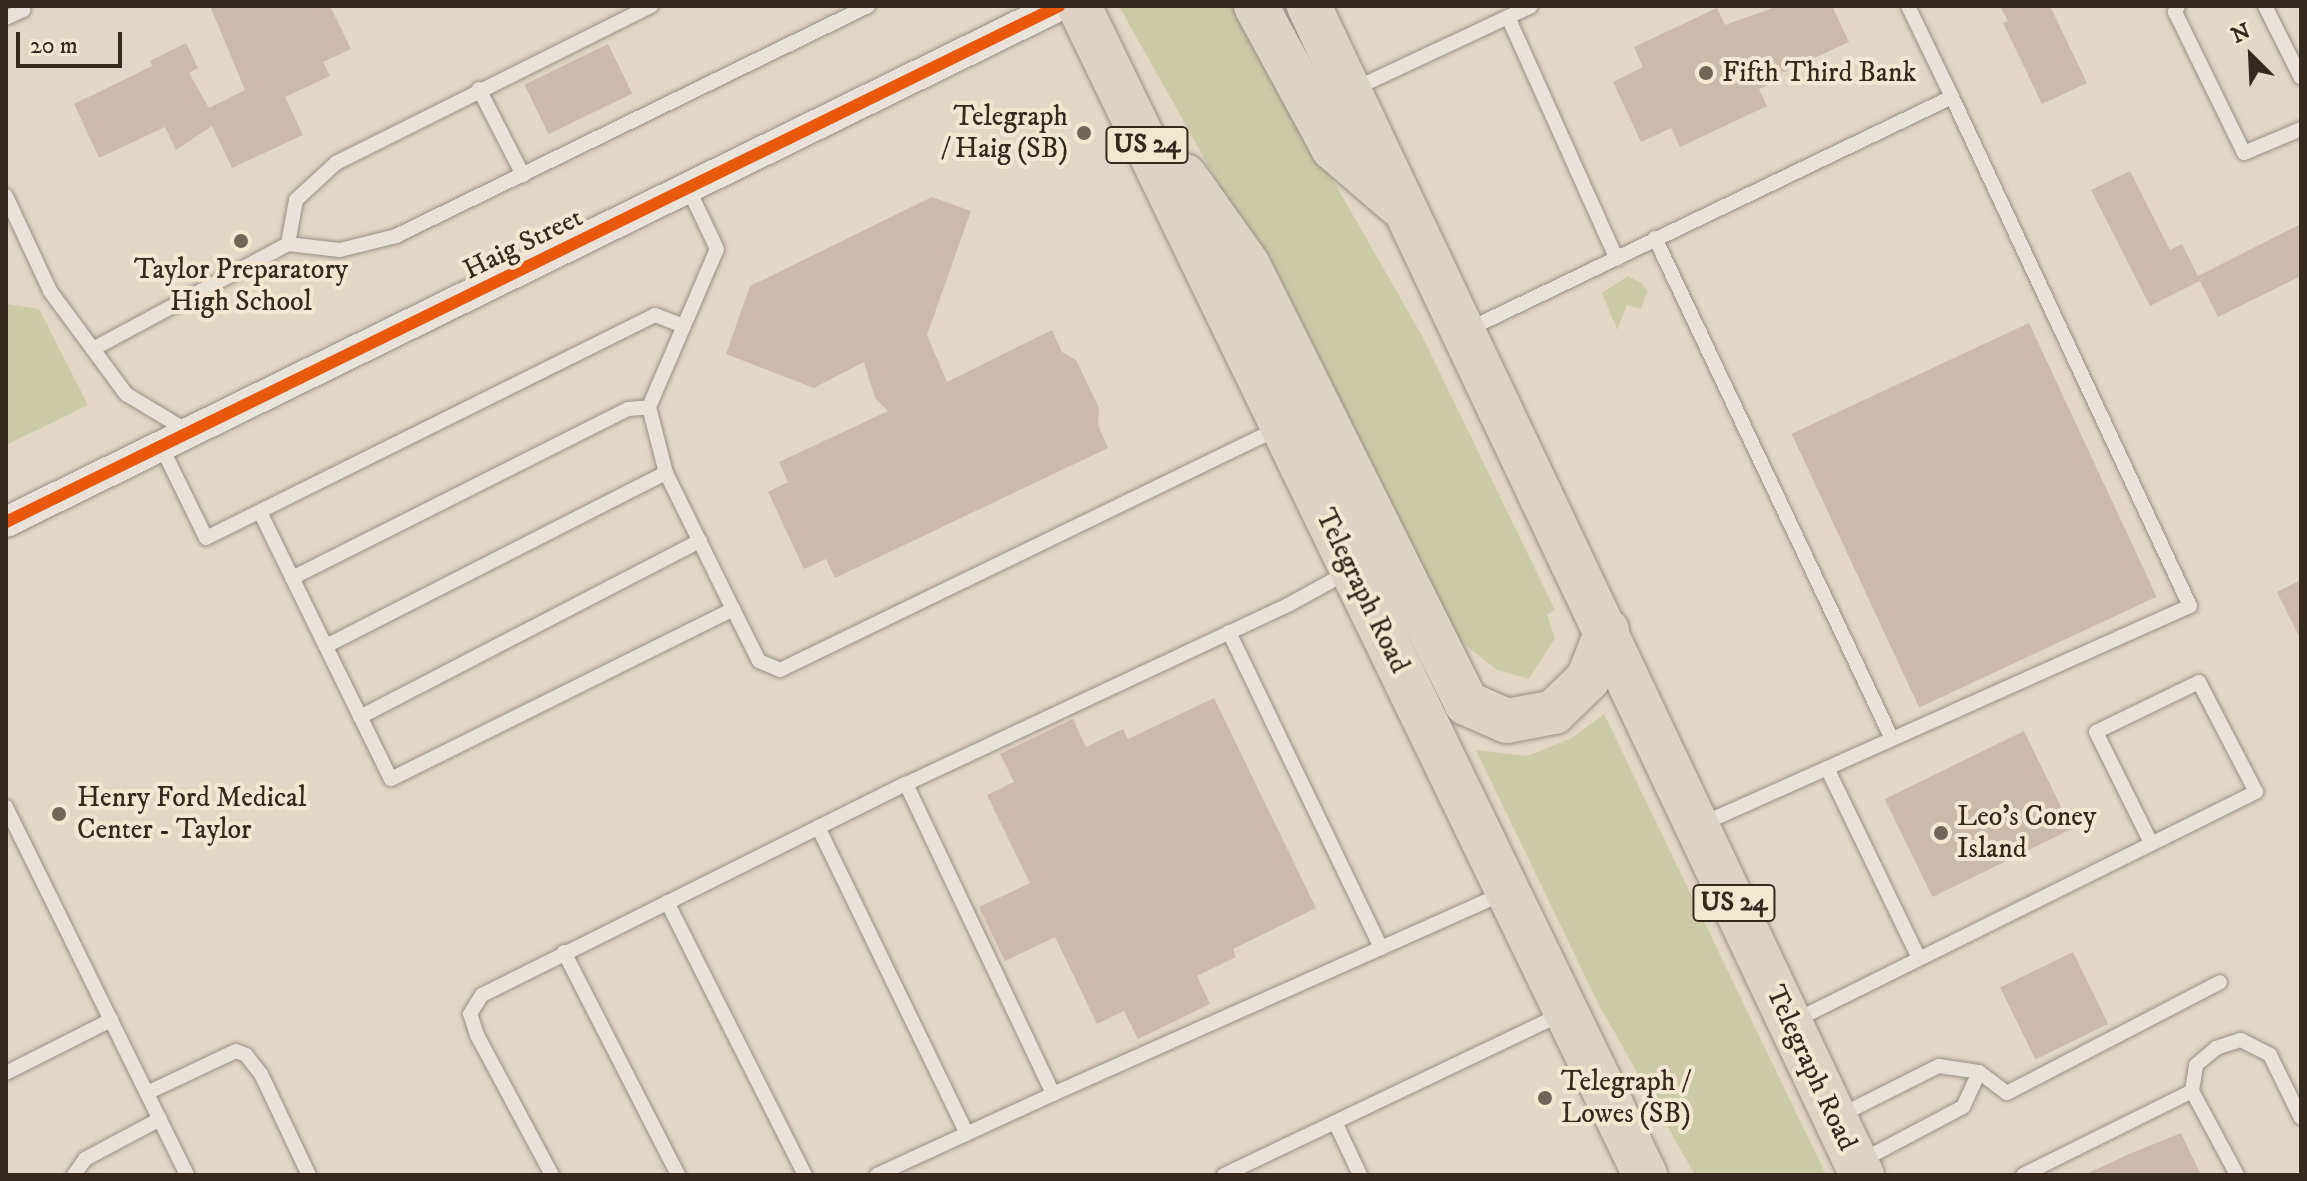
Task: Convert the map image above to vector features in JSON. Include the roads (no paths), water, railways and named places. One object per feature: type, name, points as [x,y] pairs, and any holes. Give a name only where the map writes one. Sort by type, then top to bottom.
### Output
[{"type":"main road","name":"Telegraph Road","points":[[1079,6],[1566,1012],[1645,1168]]},
{"type":"main road","points":[[1256,6],[1333,148],[1412,216]]},
{"type":"main road","name":"Telegraph Road","points":[[1309,6],[1412,216],[1463,331],[1859,1169]]},
{"type":"main road","points":[[1108,66],[1248,265],[1466,703],[1507,721],[1554,712],[1588,679],[1607,631]]},
{"type":"street","name":"Haig Street","points":[[6,522],[689,190],[1059,6]]},
{"type":"lane","points":[[288,244],[296,200],[336,163],[479,89],[651,6]]},
{"type":"lane","points":[[93,349],[288,244],[340,250],[373,242],[523,175],[868,6]]},
{"type":"lane","points":[[1350,91],[1531,6]]},
{"type":"lane","points":[[1698,826],[2190,606],[1908,6]]},
{"type":"lane","points":[[2178,6],[2175,12],[2244,153],[2301,129]]},
{"type":"lane","points":[[2265,6],[2301,78]]},
{"type":"lane","points":[[6,18],[22,8]]},
{"type":"lane","points":[[1508,17],[1617,259]]},
{"type":"lane","points":[[479,89],[523,175]]},
{"type":"lane","points":[[1463,331],[1952,97]]},
{"type":"lane","points":[[689,190],[717,249],[649,407],[666,473],[733,609],[759,661],[780,670],[1283,426]]},
{"type":"lane","points":[[6,196],[50,291],[126,394],[189,433]]},
{"type":"lane","points":[[1655,238],[1892,739]]},
{"type":"lane","points":[[161,446],[206,538],[655,315],[684,326]]},
{"type":"lane","points":[[292,578],[628,409],[649,407]]},
{"type":"lane","points":[[326,646],[666,473]]},
{"type":"lane","points":[[260,512],[391,779],[733,609]]},
{"type":"lane","points":[[360,717],[700,541]]},
{"type":"lane","points":[[552,1175],[470,1014],[482,995],[818,827],[1229,632],[1352,569]]},
{"type":"lane","points":[[1229,632],[1381,948]]},
{"type":"lane","points":[[1790,1023],[2256,792],[2199,682],[2096,732],[2151,843]]},
{"type":"lane","points":[[1827,768],[1919,958]]},
{"type":"lane","points":[[906,784],[1053,1094]]},
{"type":"lane","points":[[6,807],[187,1175]]},
{"type":"lane","points":[[818,827],[967,1134]]},
{"type":"lane","points":[[877,1175],[1508,892]]},
{"type":"lane","points":[[667,902],[805,1175]]},
{"type":"lane","points":[[564,952],[678,1175]]},
{"type":"lane","points":[[1835,1118],[1939,1066],[1979,1072],[2007,1093],[2220,982]]},
{"type":"lane","points":[[1224,1175],[1566,1012]]},
{"type":"lane","points":[[6,1073],[111,1020]]},
{"type":"lane","points":[[2237,1175],[2192,1091],[2196,1065],[2216,1048],[2241,1040],[2270,1055],[2301,1118]]},
{"type":"lane","points":[[147,1093],[236,1051],[246,1055],[261,1074],[309,1175]]},
{"type":"lane","points":[[1859,1169],[1963,1107],[1979,1072]]},
{"type":"lane","points":[[2023,1175],[2192,1091]]},
{"type":"lane","points":[[74,1175],[85,1159],[160,1119]]},
{"type":"lane","points":[[1335,1122],[1360,1175]]},
{"type":"place","name":"Fifth Third Bank","points":[[1706,73]]},
{"type":"place","name":"Telegraph / Haig (SB)","points":[[1084,133]]},
{"type":"place","name":"Taylor Preparatory High School","points":[[241,241]]},
{"type":"place","name":"Henry Ford Medical Center - Taylor","points":[[59,814]]},
{"type":"place","name":"Leo's Coney Island","points":[[1941,833]]},
{"type":"place","name":"Telegraph / Lowes (SB)","points":[[1545,1098]]}]
